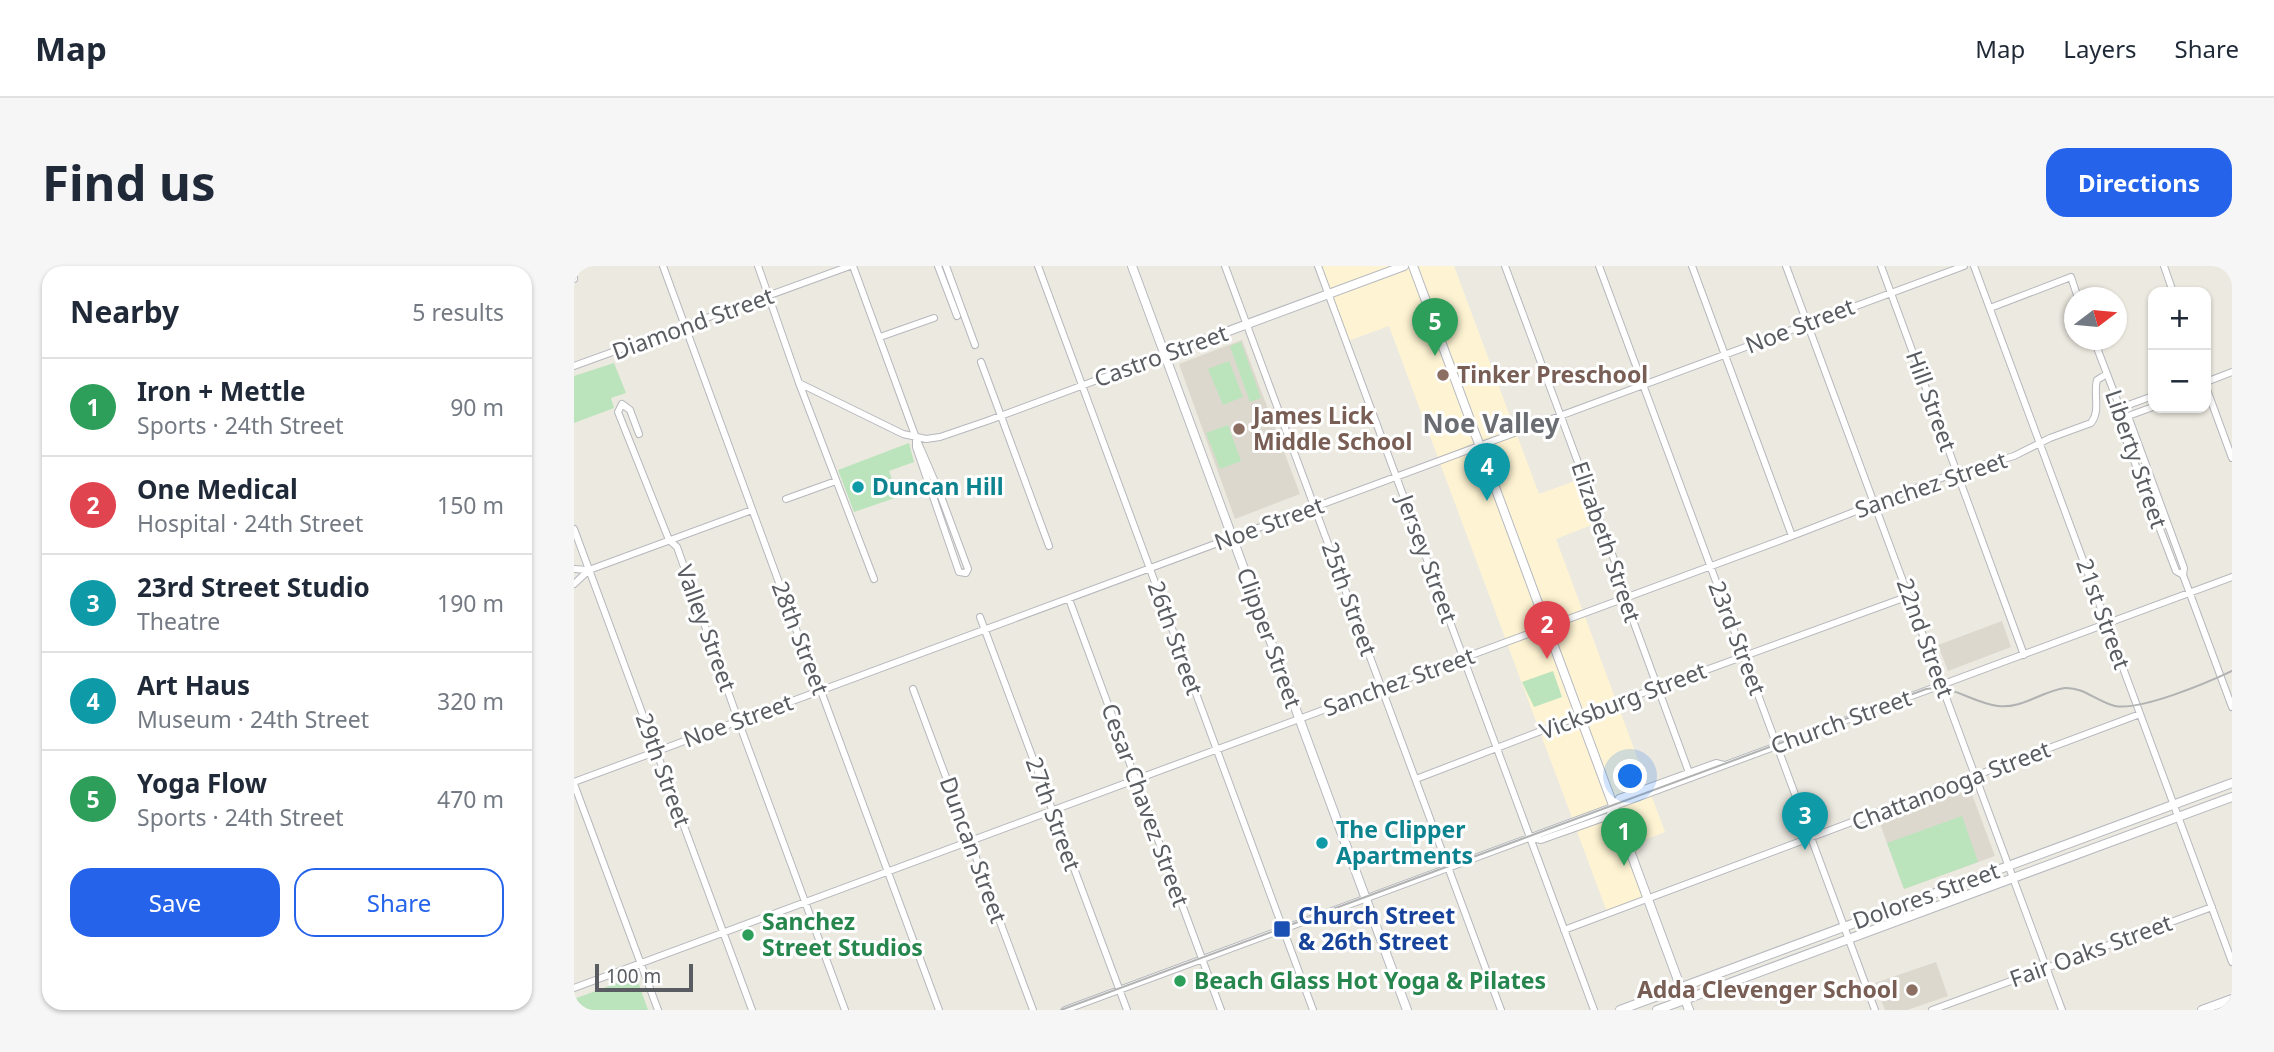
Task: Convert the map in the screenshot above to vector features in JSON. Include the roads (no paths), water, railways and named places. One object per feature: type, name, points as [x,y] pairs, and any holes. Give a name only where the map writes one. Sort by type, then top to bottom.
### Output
[{"type":"street","name":"28th Street","points":[[663,266],[939,1010]]},
{"type":"street","points":[[758,266],[767,297],[874,579]]},
{"type":"street","name":"Diamond Street","points":[[574,366],[851,266]]},
{"type":"street","points":[[851,266],[968,569],[966,573],[959,572],[916,447],[916,438]]},
{"type":"street","points":[[938,266],[957,316]]},
{"type":"street","points":[[946,266],[975,345]]},
{"type":"street","name":"26th Street","points":[[1038,266],[1313,1010]]},
{"type":"street","name":"Clipper Street","points":[[1132,266],[1407,1010]]},
{"type":"street","name":"25th Street","points":[[1225,266],[1501,1010]]},
{"type":"street","name":"Jersey Street","points":[[1318,266],[1594,1010]]},
{"type":"street","name":"Castro Street","points":[[916,438],[940,437],[1404,266]]},
{"type":"street","points":[[1413,266],[1689,1010]]},
{"type":"street","name":"Elizabeth Street","points":[[1505,266],[1628,597],[1627,605],[1690,775]]},
{"type":"street","name":"23rd Street","points":[[1599,266],[1875,1010]]},
{"type":"street","points":[[1692,266],[1792,536]]},
{"type":"street","name":"22nd Street","points":[[1786,266],[2062,1010]]},
{"type":"street","name":"Hill Street","points":[[1881,266],[2024,655]]},
{"type":"street","name":"Noe Street","points":[[574,783],[1964,266]]},
{"type":"street","name":"21st Street","points":[[1974,266],[2232,962]]},
{"type":"street","points":[[2164,266],[2171,287]]},
{"type":"street","points":[[1990,308],[2071,277],[2074,287]]},
{"type":"street","points":[[880,337],[934,318]]},
{"type":"street","name":"Liberty Street","points":[[2098,350],[2120,408],[2120,424],[2176,571],[2183,575]]},
{"type":"street","points":[[982,362],[1049,546]]},
{"type":"street","points":[[2211,382],[2232,372]]},
{"type":"street","name":"Sanchez Street","points":[[574,988],[1464,658],[1546,625],[1792,536],[1957,472],[2014,456],[2095,420],[2095,386],[2097,380],[2106,374]]},
{"type":"street","points":[[799,383],[916,438]]},
{"type":"street","points":[[2120,408],[2148,398]]},
{"type":"street","points":[[2211,399],[2232,458]]},
{"type":"street","name":"Valley Street","points":[[639,434],[630,410],[622,404],[618,412],[669,540],[677,547],[845,1010]]},
{"type":"street","name":"Liberty Street","points":[[2148,409],[2128,416],[2232,708]]},
{"type":"street","points":[[786,499],[836,481]]},
{"type":"street","points":[[574,584],[589,570],[752,510]]},
{"type":"street","name":"29th Street","points":[[574,529],[752,1010]]},
{"type":"street","points":[[945,533],[953,530]]},
{"type":"street","points":[[574,569],[589,570]]},
{"type":"street","name":"Church Street","points":[[1065,1010],[1614,807],[1716,763],[1726,765],[2232,577]]},
{"type":"street","name":"Vicksburg Street","points":[[1416,779],[1744,655],[1909,596]]},
{"type":"street","name":"Cesar Chavez Street","points":[[1069,599],[1221,1010]]},
{"type":"street","name":"27th Street","points":[[981,617],[1127,1010]]},
{"type":"street","name":"Duncan Street","points":[[913,689],[1033,1010]]},
{"type":"street","name":"Chattanooga Street","points":[[1564,930],[2140,714]]},
{"type":"street","points":[[574,783],[658,1010]]},
{"type":"street","name":"Dolores Street","points":[[1620,1010],[2232,783]]},
{"type":"street","name":"Dolores Street","points":[[1657,1010],[2232,797]]},
{"type":"street","points":[[2091,835],[2096,847]]},
{"type":"street","name":"Fair Oaks Street","points":[[1932,1010],[2212,907]]},
{"type":"street","points":[[2202,1010],[2232,999]]},
{"type":"street","points":[[2225,1010],[2232,1008]]},
{"type":"tram line","points":[[1061,1010],[1926,689],[1945,689],[1989,704],[2007,706],[2072,688],[2108,704],[2126,706],[2174,695],[2232,671]]},
{"type":"place","name":"Yoga Flow","points":[[1435,356]]},
{"type":"place","name":"Tinker Preschool","points":[[1443,375]]},
{"type":"place","name":"James Lick Middle School","points":[[1239,429]]},
{"type":"place","name":"Duncan Hill","points":[[858,487]]},
{"type":"place","name":"Art Haus","points":[[1487,501]]},
{"type":"place","name":"One Medical","points":[[1547,659]]},
{"type":"place","name":"The Clipper Apartments","points":[[1322,843]]},
{"type":"place","name":"23rd Street Studio","points":[[1805,850]]},
{"type":"place","name":"Iron + Mettle","points":[[1624,866]]},
{"type":"place","name":"Church Street & 26th Street","points":[[1282,929]]},
{"type":"place","name":"Sanchez Street Studios","points":[[748,935]]},
{"type":"place","name":"Beach Glass Hot Yoga & Pilates","points":[[1180,981]]},
{"type":"place","name":"Adda Clevenger School","points":[[1912,990]]},
{"type":"district","name":"Noe Valley","points":[[1491,424]]}]
